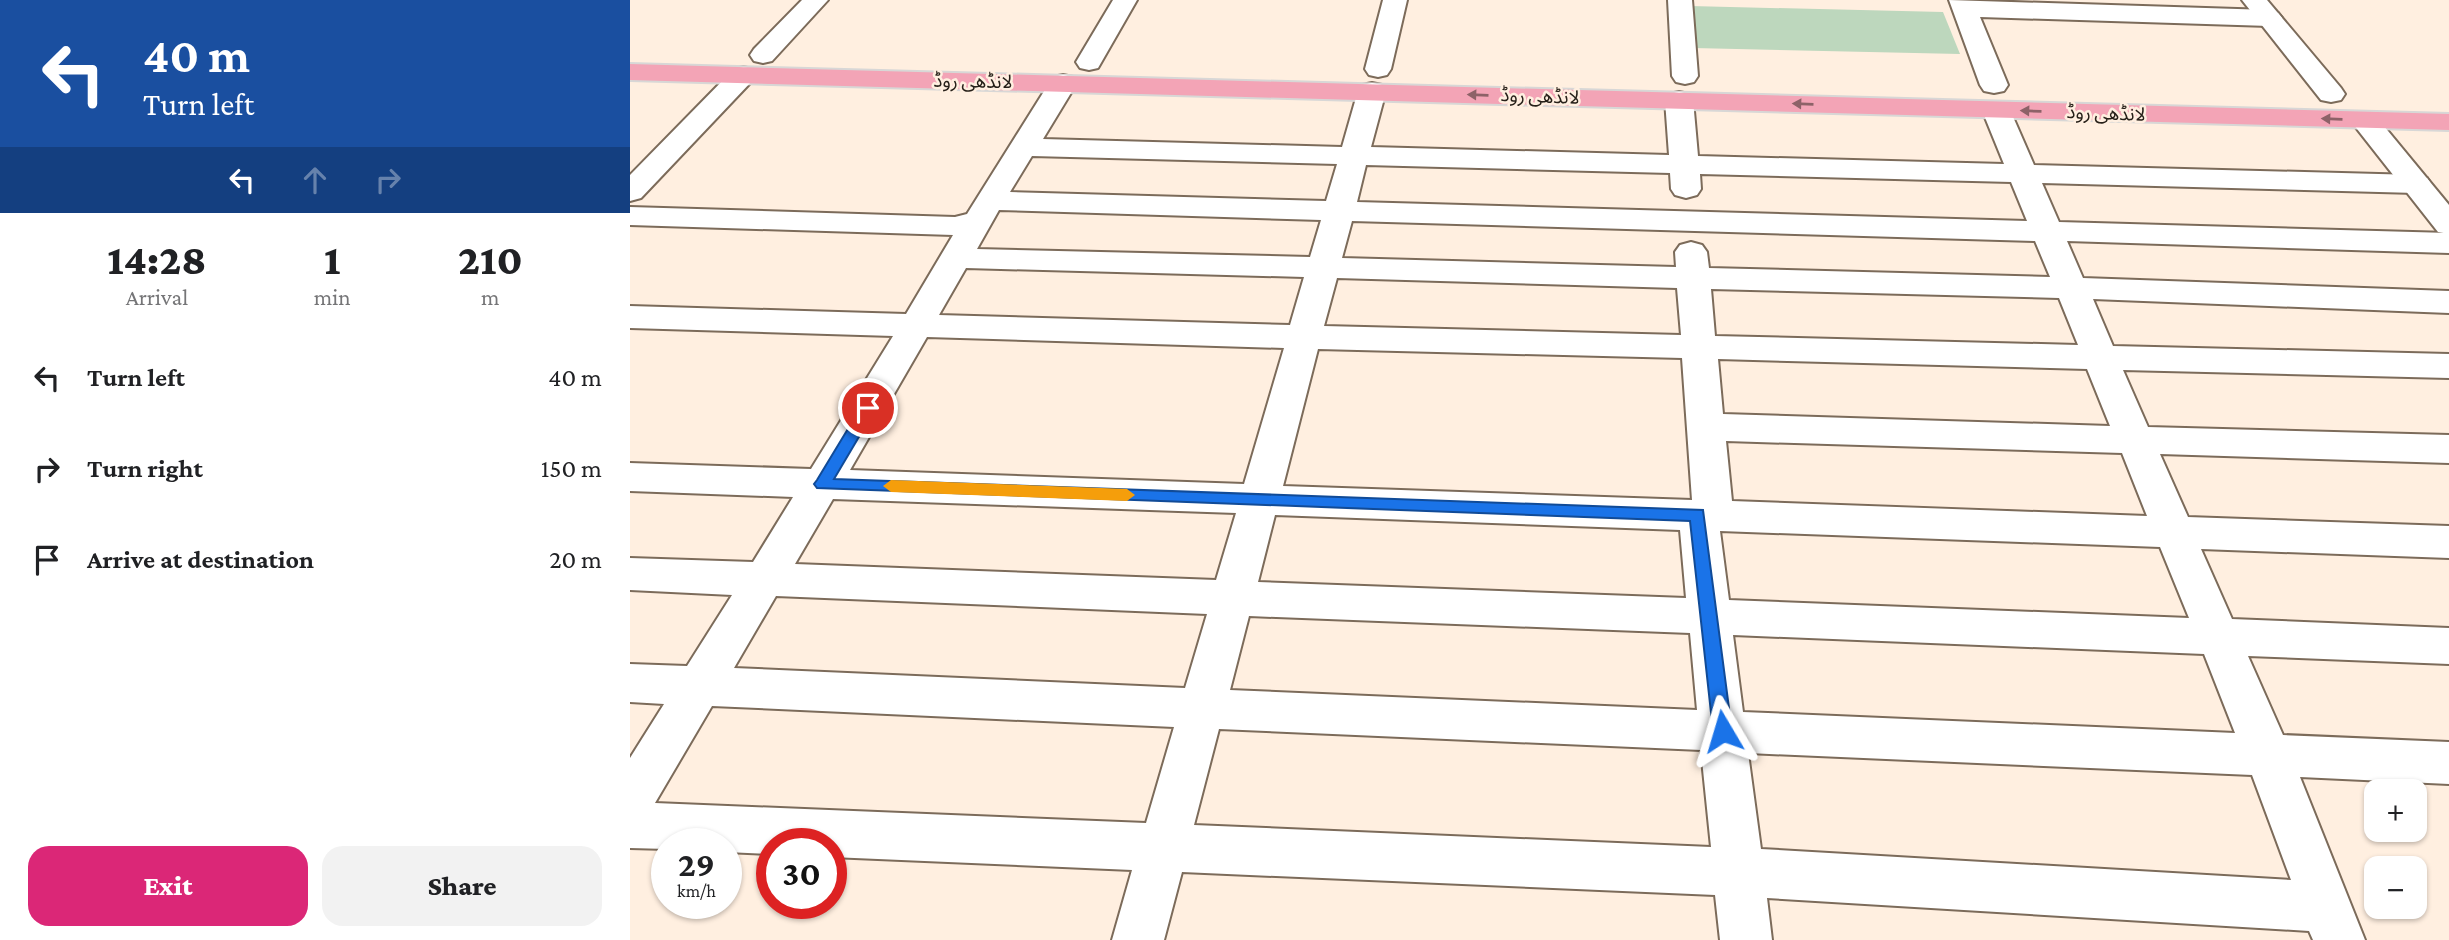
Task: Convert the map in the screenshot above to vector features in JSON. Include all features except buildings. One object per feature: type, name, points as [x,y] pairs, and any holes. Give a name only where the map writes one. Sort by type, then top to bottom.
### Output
[{"type":"main road","name":"لانڈھی روڈ","points":[[630,52],[753,65],[1063,83],[1375,80],[1682,88],[1995,97],[2364,120],[2449,122]]},
{"type":"main road","name":"لانڈھی روڈ","points":[[630,72],[753,65],[1089,62],[1375,80]]},
{"type":"main road","name":"لانڈھی روڈ","points":[[1995,97],[2384,95]]},
{"type":"street","points":[[630,191],[817,0]]},
{"type":"street","points":[[1089,62],[1125,0]]},
{"type":"street","points":[[1138,940],[1395,0]]},
{"type":"street","points":[[1680,0],[1684,164],[1706,427],[1705,515],[1709,616],[1746,940]]},
{"type":"street","points":[[630,825],[1738,872],[2333,923],[2268,755],[2022,172],[1963,5],[2262,9],[2331,94]]},
{"type":"street","points":[[630,801],[1063,83]]},
{"type":"street","points":[[2364,120],[2449,225]]},
{"type":"street","points":[[1025,147],[2416,184]]},
{"type":"street","points":[[630,216],[961,226],[984,211],[1339,210],[2449,243]]},
{"type":"street","points":[[957,258],[2071,288],[2449,302]]},
{"type":"street","points":[[630,317],[2449,366]]},
{"type":"street","points":[[1706,427],[2449,449]]},
{"type":"street","points":[[630,477],[2449,542]]},
{"type":"street","points":[[630,574],[2449,646]]},
{"type":"street","points":[[630,682],[2449,763]]},
{"type":"green space","points":[[1690,6],[1943,12],[1960,54],[1693,48]]},
{"type":"slow traffic","points":[[891,486],[1127,495]]},
{"type":"route","points":[[868,408],[822,484],[1698,515],[1723,731]]}]
